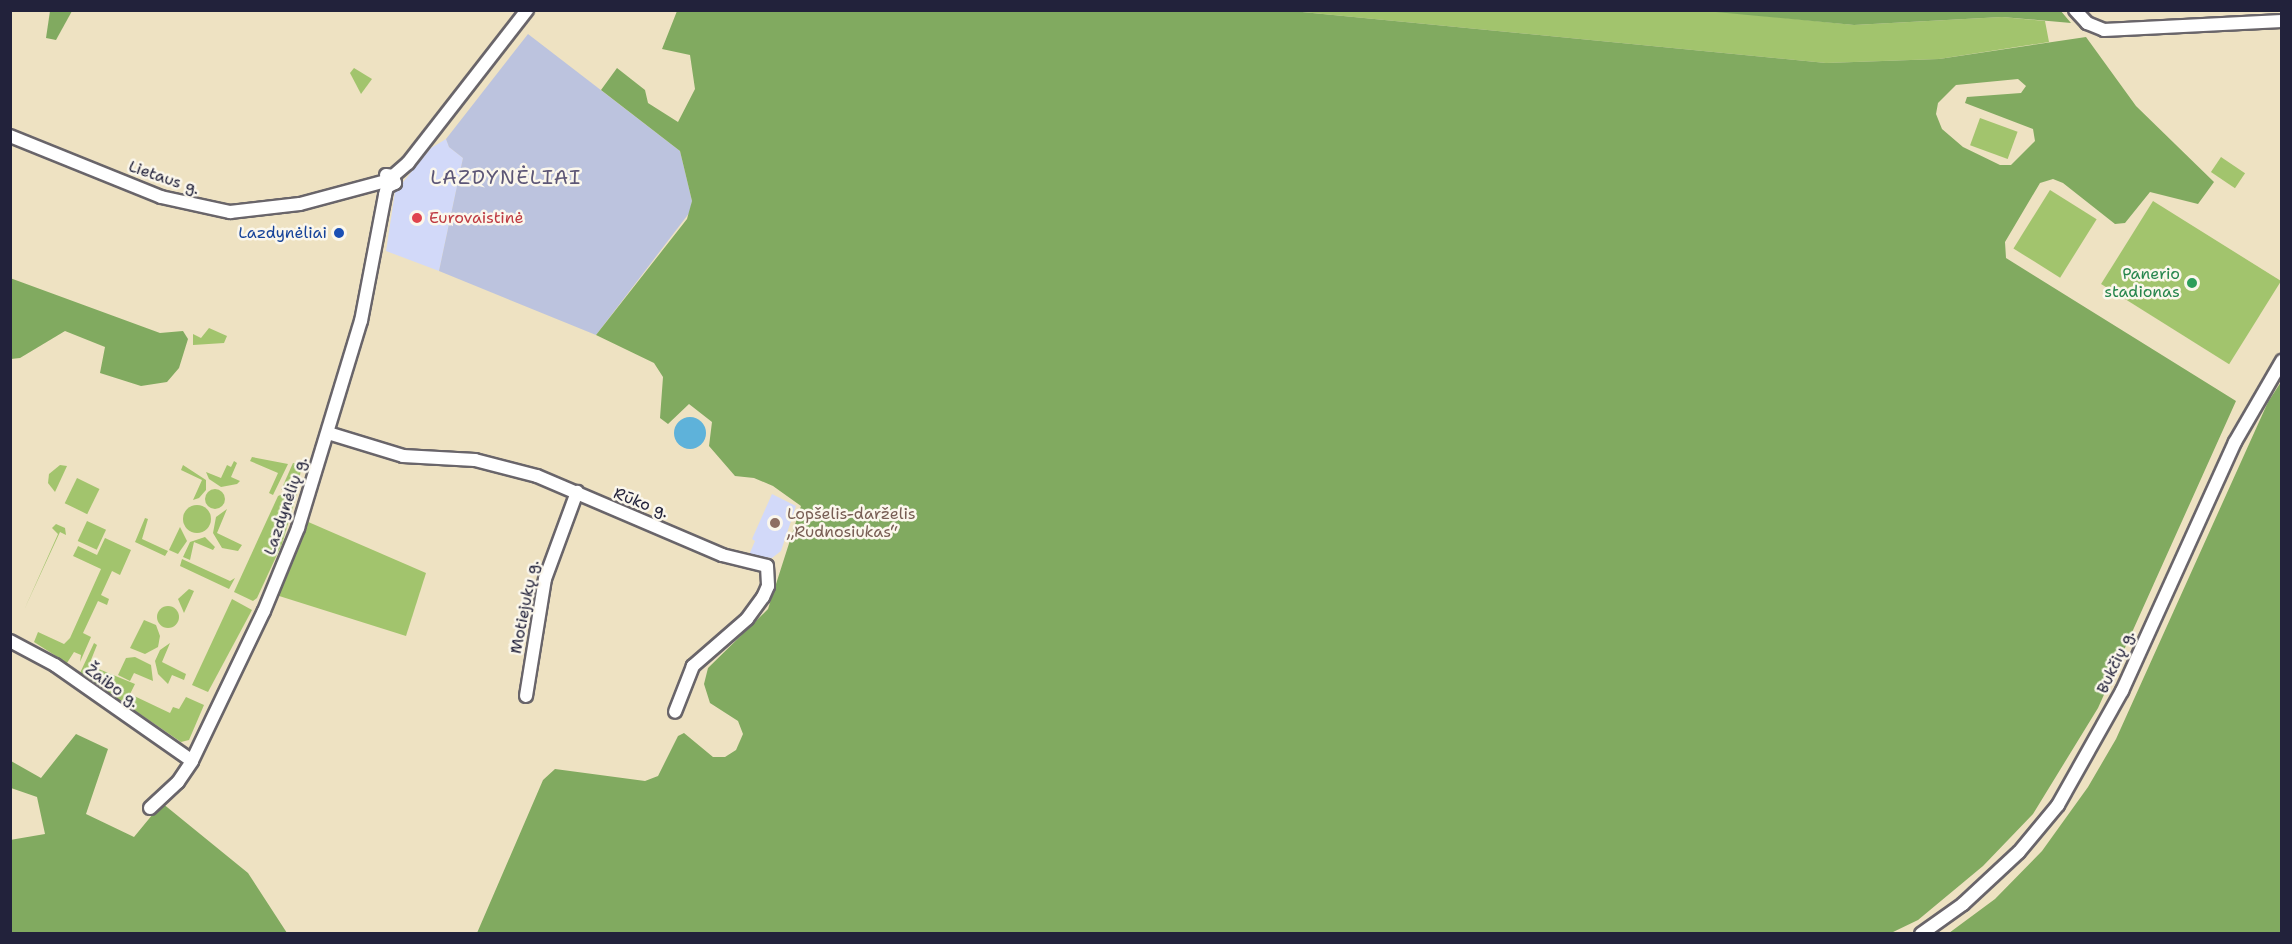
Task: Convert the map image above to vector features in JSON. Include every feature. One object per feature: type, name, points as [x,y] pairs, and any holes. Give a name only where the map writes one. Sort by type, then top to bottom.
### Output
[{"type":"street","points":[[388,182],[452,111],[527,10]]},
{"type":"street","points":[[2075,10],[2087,23],[2104,30],[2282,21]]},
{"type":"street","name":"Lietaus g.","points":[[10,136],[161,197],[221,211],[300,204],[388,182]]},
{"type":"street","name":"Lazdynėlių g.","points":[[150,807],[178,782],[192,761],[267,604],[298,528],[361,321],[388,182]]},
{"type":"street","name":"Bukčių g.","points":[[1921,933],[1963,904],[2011,860],[2058,805],[2122,691],[2235,442],[2282,361]]},
{"type":"street","name":"Rūko g.","points":[[328,433],[403,456],[497,464],[577,492],[722,555],[767,566],[768,586],[763,597],[747,619],[693,666],[675,712]]},
{"type":"street","name":"Motiejukų g.","points":[[526,696],[544,579],[577,492]]},
{"type":"street","name":"Žaibo g.","points":[[10,641],[55,665],[192,761]]},
{"type":"shaded area","points":[[528,34],[680,151],[692,201],[690,212],[596,335],[439,271],[463,158],[449,147],[446,139]]},
{"type":"shaded area","points":[[446,139],[449,147],[463,158],[439,271],[386,251],[395,192],[431,148]]},
{"type":"shaded area","name":"Lopšelis-darželis „Rudnosiukas“","points":[[772,494],[796,506],[781,551],[772,558],[749,555],[755,541],[752,539]]},
{"type":"green space","points":[[1705,10],[1854,25],[2002,17],[2045,21],[2049,42],[1939,59],[1826,63],[1292,11]]},
{"type":"green space","points":[[2060,10],[2071,23],[2002,17],[1854,25],[1705,11]]},
{"type":"green space","points":[[50,11],[72,11],[56,40],[46,38]]},
{"type":"green space","points":[[677,11],[1292,11],[1826,63],[1939,59],[2086,37],[2136,106],[2214,182],[2198,204],[2150,192],[2125,223],[2115,224],[2063,183],[2053,179],[2040,183],[2005,242],[2006,258],[2236,401],[2098,708],[2033,814],[1983,866],[1918,920],[1891,933],[477,933],[543,780],[555,769],[645,781],[658,776],[678,736],[684,733],[713,757],[725,757],[736,750],[743,734],[738,721],[710,703],[704,684],[708,668],[768,609],[801,506],[773,486],[754,478],[735,476],[709,446],[712,422],[689,404],[668,424],[660,418],[663,377],[654,363],[596,335],[687,219],[692,201],[680,151],[601,90],[617,68],[645,90],[648,103],[678,122],[695,89],[690,55],[662,49]],"holes":[[[2018,79],[2026,86],[2021,93],[1967,97],[1965,103],[2033,129],[2035,141],[2011,165],[2000,165],[1963,147],[1942,129],[1936,114],[1938,103],[1956,85]]]},
{"type":"green space","points":[[354,68],[372,79],[361,94],[350,73]]},
{"type":"green space","points":[[1980,118],[2018,132],[2008,159],[1970,145]]},
{"type":"green space","points":[[2221,157],[2245,173],[2235,188],[2211,172]]},
{"type":"green space","points":[[2050,190],[2097,219],[2060,278],[2013,249]]},
{"type":"green space","name":"Panerio stadionas","points":[[2153,201],[2281,281],[2229,364],[2101,284]]},
{"type":"green space","points":[[10,278],[160,333],[183,331],[188,339],[179,368],[167,382],[141,386],[100,373],[105,347],[65,331],[20,358],[11,359]]},
{"type":"green space","points":[[209,328],[227,336],[224,343],[193,345],[193,334],[201,338]]},
{"type":"green space","points":[[2281,382],[2281,933],[1949,933],[1995,899],[2042,851],[2088,787],[2116,739],[2268,402]]},
{"type":"green space","points":[[252,457],[288,464],[273,495],[269,493],[278,473],[250,461]]},
{"type":"green space","points":[[234,461],[237,463],[231,477],[240,481],[237,484],[221,487],[209,479],[206,472],[221,478],[227,465],[231,467]]},
{"type":"green space","points":[[293,463],[302,465],[299,480],[281,490]]},
{"type":"green space","points":[[60,465],[67,466],[55,492],[48,483],[49,474]]},
{"type":"green space","points":[[183,465],[206,480],[206,490],[199,498],[193,500],[202,480],[181,470]]},
{"type":"green space","points":[[77,478],[99,489],[87,514],[65,503]]},
{"type":"green space","points":[[299,487],[282,544],[257,598],[253,601],[234,592],[278,496]]},
{"type":"green space","points":[[215,489],[222,492],[225,499],[222,506],[215,509],[208,506],[205,499],[208,492]]},
{"type":"green space","points":[[197,505],[207,509],[211,519],[207,529],[197,533],[187,529],[183,519],[187,509]]},
{"type":"green space","points":[[227,509],[217,533],[242,545],[238,551],[222,548],[213,533],[216,517]]},
{"type":"green space","points":[[145,518],[148,519],[142,539],[168,551],[165,556],[135,542]]},
{"type":"green space","points":[[87,521],[106,530],[97,550],[78,541]]},
{"type":"green space","points":[[306,521],[426,573],[406,636],[276,595]]},
{"type":"green space","points":[[56,524],[65,528],[66,535],[60,532],[24,610],[58,534],[52,528]]},
{"type":"green space","points":[[180,527],[187,541],[178,554],[169,550]]},
{"type":"green space","points":[[205,537],[215,547],[213,550],[194,542],[190,560],[183,557],[190,542]]},
{"type":"green space","points":[[105,538],[131,550],[120,575],[112,571],[101,595],[109,599],[107,605],[98,601],[83,633],[91,637],[80,662],[81,655],[74,652],[67,663],[34,642],[38,632],[64,644],[70,638],[101,569],[73,556],[78,546],[97,555]]},
{"type":"green space","points":[[182,559],[230,581],[235,578],[229,589],[180,566]]},
{"type":"green space","points":[[189,589],[194,591],[184,613],[178,599]]},
{"type":"green space","points":[[232,599],[252,610],[208,692],[192,685]]},
{"type":"green space","points":[[168,606],[178,613],[179,617],[172,627],[168,628],[158,621],[157,617],[164,607]]},
{"type":"green space","points":[[144,620],[156,625],[160,636],[158,647],[145,654],[130,648]]},
{"type":"green space","points":[[94,643],[97,645],[89,665],[135,684],[130,694],[170,713],[173,707],[179,709],[186,697],[204,705],[189,740],[181,742],[80,673]]},
{"type":"green space","points":[[170,643],[162,662],[186,674],[184,680],[172,675],[168,684],[158,674],[155,661],[160,650]]},
{"type":"green space","points":[[135,657],[151,665],[153,681],[134,673],[130,681],[118,675],[126,658]]},
{"type":"green space","points":[[76,734],[108,749],[86,814],[134,837],[162,803],[248,873],[287,933],[11,933],[10,840],[45,834],[37,797],[11,788],[11,761],[41,778]]},
{"type":"water","points":[[690,417],[701,422],[706,433],[701,444],[690,449],[679,444],[674,433],[679,422]]},
{"type":"place","name":"Eurovaistinė","points":[[417,218]]},
{"type":"place","name":"Lazdynėliai","points":[[339,233]]},
{"type":"place","name":"Panerio stadionas","points":[[2192,283]]},
{"type":"place","name":"Lopšelis-darželis „Rudnosiukas“","points":[[775,523]]},
{"type":"district","name":"LAZDYNĖLIAI","points":[[506,177]]}]
